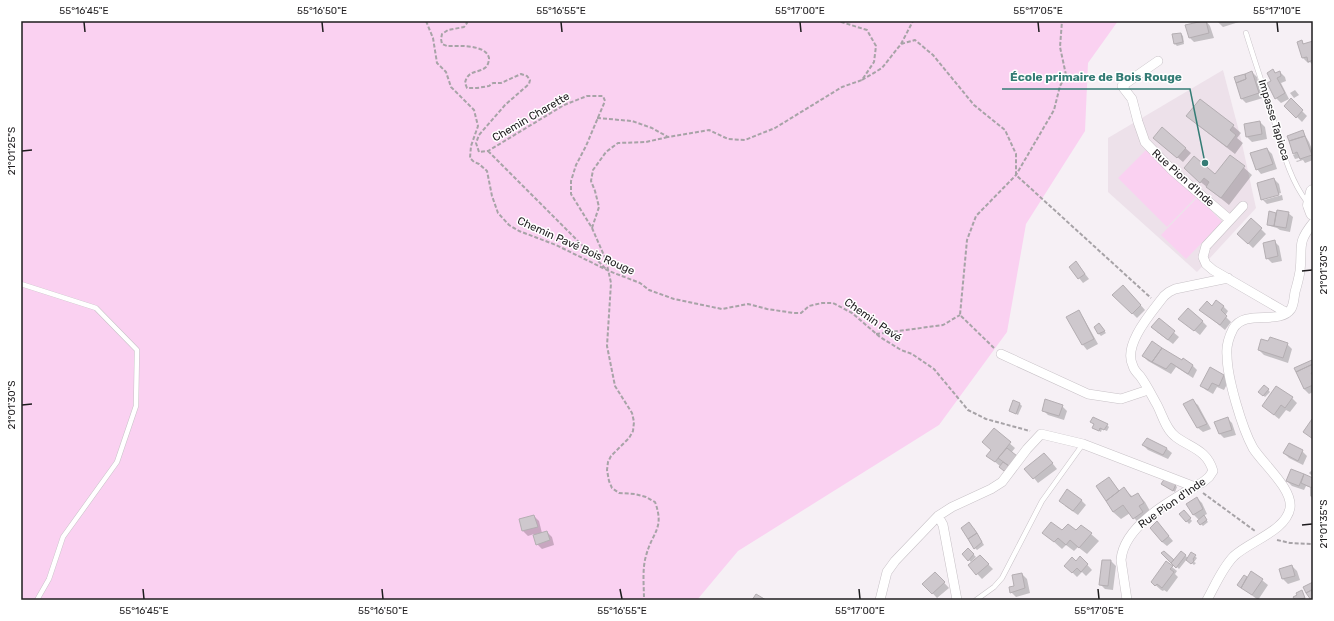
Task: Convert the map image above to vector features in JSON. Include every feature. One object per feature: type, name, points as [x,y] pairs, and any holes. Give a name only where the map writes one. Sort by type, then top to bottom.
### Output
[{"type":"street","name":"Rue Pion d'Inde","points":[[1158,60],[1122,86],[1132,98],[1145,142],[1173,171],[1230,220]]},
{"type":"street","points":[[1243,206],[1206,246],[1203,257],[1206,264],[1213,270],[1287,313]]},
{"type":"street","points":[[1207,600],[1233,557],[1249,544],[1281,525],[1287,517],[1290,507],[1290,498],[1286,490],[1254,448],[1249,438],[1232,388],[1226,354],[1229,339],[1234,327],[1243,320],[1282,315],[1291,309],[1300,270],[1301,242],[1306,231],[1313,223]]},
{"type":"street","name":"Rue Pion d'Inde","points":[[1127,600],[1121,560],[1130,535],[1155,512],[1203,482],[1209,477],[1213,470],[1211,463],[1203,453],[1174,436],[1164,422],[1148,390],[1132,365],[1130,351],[1140,328],[1169,292],[1176,289],[1228,278]]},
{"type":"street","points":[[1001,354],[1088,394],[1121,399],[1148,390]]},
{"type":"street","points":[[880,600],[887,572],[895,561],[938,516],[952,507],[991,489],[1002,482],[1027,449],[1041,434],[1083,444],[1194,487]]},
{"type":"street","points":[[938,516],[943,525],[957,600]]},
{"type":"lane","name":"Impasse Tapioca","points":[[1246,33],[1290,170],[1298,190],[1312,203]]},
{"type":"lane","points":[[21,284],[96,308],[137,350],[136,406],[116,462],[63,537],[49,579],[37,600]]},
{"type":"lane","points":[[976,600],[994,587],[1002,578],[1042,500],[1083,444]]},
{"type":"path","name":"Chemin Pavé Bois Rouge","points":[[426,21],[433,38],[437,62],[446,72],[451,87],[474,110],[478,126],[471,146],[470,158],[487,171],[495,206],[502,219],[519,231],[556,245],[609,271],[640,283],[649,290],[674,299],[722,309],[748,304]]},
{"type":"path","name":"Chemin Charette","points":[[466,21],[467,23],[464,27],[448,30],[442,34],[441,39],[442,44],[446,46],[478,48],[484,51],[488,57],[489,62],[486,67],[472,73],[466,78],[465,83],[467,88],[476,88],[488,86],[494,83],[500,83],[521,74],[528,76],[530,80],[529,84],[510,101],[479,135],[476,143],[480,152],[488,152],[564,105],[583,97],[603,96],[605,100],[586,146],[576,164],[571,181],[572,194],[592,228],[606,260],[609,271],[611,283],[607,346],[615,386],[632,413],[634,422],[633,431],[629,438],[611,456],[607,470],[612,488],[619,493],[635,494],[646,497],[655,502],[659,511],[660,523],[645,556],[644,600]]},
{"type":"path","points":[[838,21],[867,30],[876,46],[874,62],[862,80]]},
{"type":"path","points":[[592,228],[599,207],[591,181],[593,170],[606,152],[618,143],[646,142],[709,130],[728,139],[745,140],[775,128],[842,87],[862,80],[882,68],[901,44],[913,21]]},
{"type":"path","points":[[960,315],[967,240],[976,216],[1016,175],[1054,110],[1060,86],[1066,75],[1060,47],[1062,21]]},
{"type":"path","points":[[901,44],[915,40],[933,55],[974,105],[1005,130],[1016,154],[1016,175],[1158,304]]},
{"type":"path","points":[[597,118],[632,121],[652,128],[668,137]]},
{"type":"path","points":[[488,152],[609,271]]},
{"type":"path","name":"Chemin Pavé","points":[[748,304],[767,309],[801,313],[809,306],[822,303],[833,303],[852,313],[876,334],[896,347],[912,354],[934,369],[968,410],[986,419],[1041,434]]},
{"type":"path","points":[[876,334],[943,325],[960,315]]},
{"type":"path","points":[[960,315],[1001,354]]},
{"type":"path","points":[[1194,487],[1263,537],[1290,543],[1313,544]]},
{"type":"shaded area","points":[[21,21],[1118,21],[1088,63],[1085,131],[1026,224],[1007,332],[939,425],[738,551],[697,600],[21,600]]},
{"type":"shaded area","points":[[1223,70],[1241,139],[1256,208],[1197,272],[1108,192],[1108,138]]},
{"type":"shaded area","points":[[1148,148],[1197,196],[1167,227],[1118,178]]},
{"type":"shaded area","points":[[1198,197],[1222,222],[1186,259],[1161,235]]},
{"type":"building","points":[[1206,21],[1209,33],[1189,38],[1185,25]]},
{"type":"building","points":[[1181,33],[1183,42],[1174,44],[1172,34]]},
{"type":"building","points":[[1302,40],[1303,44],[1313,41],[1313,60],[1308,62],[1307,57],[1302,58],[1297,42]]},
{"type":"building","points":[[1273,69],[1275,73],[1280,71],[1281,76],[1277,78],[1285,93],[1275,99],[1267,83],[1271,81],[1267,73]]},
{"type":"building","points":[[1252,71],[1259,93],[1241,99],[1236,83],[1246,79],[1245,74]]},
{"type":"building","points":[[1245,74],[1246,79],[1236,83],[1234,77]]},
{"type":"building","points":[[1291,98],[1303,110],[1296,118],[1284,106]]},
{"type":"building","points":[[1200,99],[1234,125],[1230,130],[1236,135],[1227,147],[1186,116]]},
{"type":"building","points":[[1260,121],[1262,134],[1246,137],[1244,124]]},
{"type":"building","points":[[1162,127],[1186,148],[1177,158],[1153,138]]},
{"type":"building","points":[[1303,130],[1305,136],[1289,141],[1287,136]]},
{"type":"building","points":[[1305,136],[1312,155],[1300,159],[1297,152],[1293,154],[1289,141]]},
{"type":"building","points":[[1267,148],[1273,164],[1256,170],[1250,153]]},
{"type":"building","points":[[1230,155],[1245,166],[1221,198],[1206,187],[1209,182],[1204,178],[1200,183],[1184,168],[1194,156],[1215,174]]},
{"type":"building","points":[[1274,178],[1279,195],[1261,200],[1257,183]]},
{"type":"building","points":[[1277,210],[1289,212],[1286,228],[1274,226]]},
{"type":"building","points":[[1269,211],[1276,213],[1274,226],[1267,225]]},
{"type":"building","points":[[1251,218],[1262,228],[1248,244],[1237,234]]},
{"type":"building","points":[[1275,240],[1278,256],[1266,259],[1263,243]]},
{"type":"building","points":[[1076,261],[1085,274],[1078,279],[1069,267]]},
{"type":"building","points":[[1123,285],[1141,305],[1132,314],[1112,295]]},
{"type":"building","points":[[1216,300],[1224,306],[1221,310],[1227,316],[1220,325],[1199,310],[1207,301],[1212,306]]},
{"type":"building","points":[[1188,308],[1203,321],[1194,331],[1178,319]]},
{"type":"building","points":[[1079,310],[1094,339],[1082,345],[1066,317]]},
{"type":"building","points":[[1159,318],[1175,331],[1168,340],[1151,327]]},
{"type":"building","points":[[1099,323],[1105,331],[1098,334],[1094,327]]},
{"type":"building","points":[[1270,337],[1288,343],[1283,358],[1258,350],[1261,339],[1268,341]]},
{"type":"building","points":[[1152,341],[1162,348],[1152,362],[1142,356]]},
{"type":"building","points":[[1162,348],[1182,360],[1183,358],[1193,365],[1188,374],[1171,363],[1166,369],[1152,362]]},
{"type":"building","points":[[1312,360],[1313,364],[1296,372],[1294,368]]},
{"type":"building","points":[[1313,364],[1313,372],[1311,373],[1313,376],[1313,385],[1304,389],[1296,372]]},
{"type":"building","points":[[1210,367],[1224,375],[1219,386],[1212,383],[1208,390],[1200,386]]},
{"type":"building","points":[[1264,385],[1269,389],[1263,396],[1258,392]]},
{"type":"building","points":[[1276,386],[1293,397],[1285,408],[1281,405],[1274,415],[1262,406]]},
{"type":"building","points":[[1045,399],[1063,405],[1059,416],[1042,411]]},
{"type":"building","points":[[1193,399],[1207,424],[1197,428],[1183,404]]},
{"type":"building","points":[[1013,400],[1020,403],[1016,414],[1009,411]]},
{"type":"building","points":[[1093,417],[1108,424],[1104,430],[1100,428],[1099,431],[1092,428],[1094,424],[1090,422]]},
{"type":"building","points":[[1228,417],[1232,430],[1219,434],[1214,422]]},
{"type":"building","points":[[1312,419],[1313,420],[1313,439],[1303,432]]},
{"type":"building","points":[[994,428],[1011,442],[995,462],[986,456],[991,450],[982,442]]},
{"type":"building","points":[[1147,438],[1167,448],[1163,455],[1142,445]]},
{"type":"building","points":[[1289,443],[1303,450],[1298,461],[1283,453]]},
{"type":"building","points":[[1007,448],[1017,456],[1009,466],[998,458]]},
{"type":"building","points":[[1044,453],[1053,463],[1033,479],[1024,469]]},
{"type":"building","points":[[1003,462],[1009,466],[1004,471],[999,467]]},
{"type":"building","points":[[1291,469],[1304,474],[1299,486],[1286,481]]},
{"type":"building","points":[[1304,474],[1313,478],[1312,488],[1301,483]]},
{"type":"building","points":[[1109,477],[1119,491],[1106,501],[1096,486]]},
{"type":"building","points":[[1165,478],[1176,484],[1173,491],[1161,484]]},
{"type":"building","points":[[1124,487],[1131,497],[1138,493],[1144,503],[1139,506],[1143,512],[1133,519],[1123,505],[1113,512],[1106,501]]},
{"type":"building","points":[[1067,489],[1082,500],[1073,511],[1059,501]]},
{"type":"building","points":[[1197,497],[1203,509],[1193,515],[1186,504]]},
{"type":"building","points":[[1184,510],[1191,518],[1186,522],[1179,514]]},
{"type":"building","points":[[534,515],[538,527],[522,531],[519,519]]},
{"type":"building","points":[[1204,515],[1207,520],[1200,525],[1197,521]]},
{"type":"building","points":[[1157,521],[1169,536],[1162,542],[1150,528]]},
{"type":"building","points":[[969,522],[977,533],[968,539],[961,528]]},
{"type":"building","points":[[1051,522],[1062,530],[1068,524],[1076,530],[1081,525],[1092,533],[1079,548],[1070,540],[1066,545],[1058,538],[1054,542],[1042,533]]},
{"type":"building","points":[[547,531],[550,540],[536,545],[533,535]]},
{"type":"building","points":[[977,533],[982,542],[974,549],[968,539]]},
{"type":"building","points":[[968,548],[974,554],[968,561],[962,554]]},
{"type":"building","points":[[1164,551],[1174,560],[1171,563],[1161,553]]},
{"type":"building","points":[[1181,551],[1186,555],[1176,568],[1171,563]]},
{"type":"building","points":[[1191,552],[1196,555],[1191,564],[1186,560]]},
{"type":"building","points":[[980,555],[989,564],[976,575],[968,565]]},
{"type":"building","points":[[1080,556],[1088,564],[1081,572],[1077,568],[1072,573],[1064,566],[1072,557],[1076,561]]},
{"type":"building","points":[[1102,560],[1111,560],[1108,586],[1099,585]]},
{"type":"building","points":[[1166,561],[1173,566],[1170,569],[1174,572],[1162,588],[1157,584],[1155,586],[1151,582]]},
{"type":"building","points":[[1292,565],[1295,576],[1282,579],[1279,569]]},
{"type":"building","points":[[1251,571],[1263,579],[1252,595],[1241,588]]},
{"type":"building","points":[[935,572],[945,582],[932,594],[922,584]]},
{"type":"building","points":[[1022,573],[1025,588],[1010,593],[1009,587],[1014,586],[1012,575]]},
{"type":"building","points":[[1244,575],[1247,577],[1241,588],[1237,585]]},
{"type":"building","points":[[1313,582],[1313,589],[1306,593],[1303,587]]},
{"type":"building","points":[[1302,590],[1305,598],[1295,600],[1293,597],[1297,595],[1296,593]]},
{"type":"building","points":[[1312,590],[1313,600],[1311,600],[1306,593]]},
{"type":"building","points":[[756,594],[766,600],[752,600]]},
{"type":"place","name":"École primaire de Bois Rouge","points":[[1205,163]]}]
